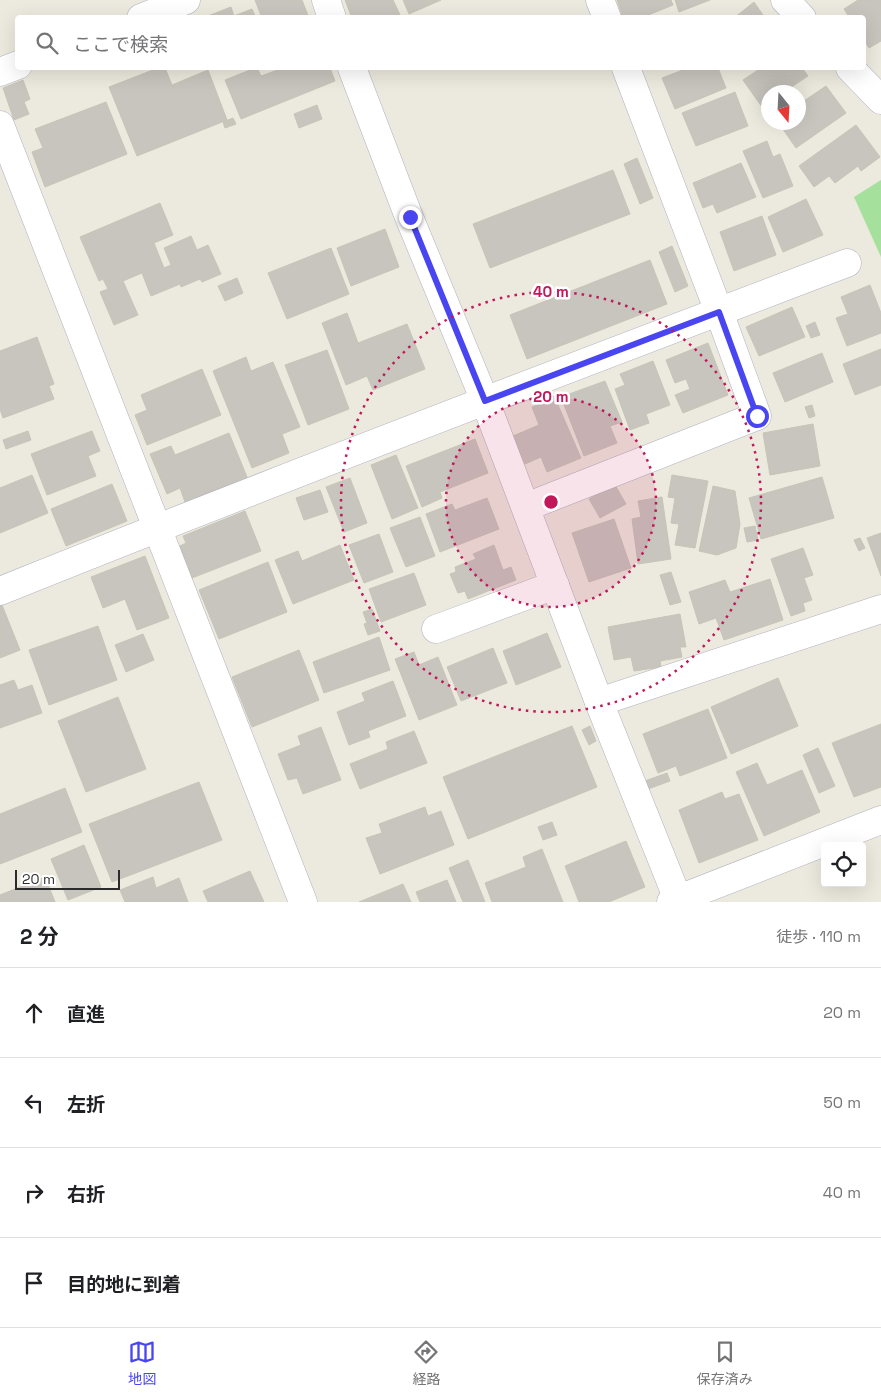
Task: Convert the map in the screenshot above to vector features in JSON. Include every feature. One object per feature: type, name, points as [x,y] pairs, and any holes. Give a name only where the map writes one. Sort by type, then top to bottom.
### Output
[{"type":"street","points":[[148,15],[186,0]]},
{"type":"street","points":[[326,0],[331,15]]},
{"type":"street","points":[[600,0],[606,15]]},
{"type":"street","points":[[785,0],[799,15]]},
{"type":"street","points":[[0,72],[15,66]]},
{"type":"street","points":[[353,70],[485,401],[676,901],[881,820]]},
{"type":"street","points":[[526,507],[757,416],[627,70]]},
{"type":"street","points":[[852,70],[881,100]]},
{"type":"street","points":[[0,125],[303,902]]},
{"type":"street","points":[[0,591],[485,401],[847,263]]},
{"type":"street","points":[[436,629],[555,585]]},
{"type":"street","points":[[599,702],[881,609]]},
{"type":"green space","points":[[881,180],[881,257],[854,197]]},
{"type":"building","points":[[255,0],[302,0],[308,15],[261,15]]},
{"type":"building","points":[[345,0],[393,0],[400,15],[351,15]]},
{"type":"building","points":[[403,0],[441,0],[409,14]]},
{"type":"building","points":[[617,0],[671,0],[673,5],[648,15],[622,15]]},
{"type":"building","points":[[675,0],[710,0],[679,12]]},
{"type":"building","points":[[858,0],[881,0],[881,41],[869,48],[866,43],[866,15],[848,15],[844,9]]},
{"type":"building","points":[[754,2],[763,15],[738,15]]},
{"type":"building","points":[[231,7],[234,15],[211,15]]},
{"type":"building","points":[[252,9],[255,15],[237,15]]},
{"type":"building","points":[[153,70],[166,70],[172,85],[208,70],[227,120],[137,156],[109,87]]},
{"type":"building","points":[[250,70],[258,70],[261,76],[278,70],[331,70],[335,81],[241,119],[225,80]]},
{"type":"building","points":[[683,70],[719,70],[726,88],[675,109],[662,78]]},
{"type":"building","points":[[758,70],[804,70],[808,76],[794,85],[761,85],[761,106],[743,80]]},
{"type":"building","points":[[23,80],[30,99],[24,102],[29,114],[14,120],[3,88]]},
{"type":"building","points":[[826,86],[846,113],[796,148],[784,130],[806,130],[806,100]]},
{"type":"building","points":[[735,92],[748,126],[696,146],[682,113]]},
{"type":"building","points":[[106,102],[127,154],[45,187],[32,152],[43,148],[35,129]]},
{"type":"building","points":[[317,105],[322,119],[299,128],[294,114]]},
{"type":"building","points":[[233,118],[236,124],[225,128],[223,122]]},
{"type":"building","points":[[856,125],[880,157],[861,171],[858,166],[835,183],[829,176],[814,187],[799,166]]},
{"type":"building","points":[[767,141],[773,157],[780,154],[793,186],[763,198],[743,151]]},
{"type":"building","points":[[637,158],[653,198],[640,204],[624,164]]},
{"type":"building","points":[[741,163],[756,197],[717,213],[713,204],[703,208],[693,183]]},
{"type":"building","points":[[613,170],[630,214],[490,268],[473,224]]},
{"type":"building","points":[[806,199],[823,235],[783,252],[768,217]]},
{"type":"building","points":[[160,203],[173,235],[154,243],[164,268],[171,265],[164,248],[191,236],[197,250],[208,245],[221,274],[202,282],[200,279],[181,287],[180,284],[151,296],[142,273],[123,281],[138,315],[114,325],[100,292],[108,289],[103,279],[99,281],[80,237]]},
{"type":"building","points":[[762,216],[776,255],[734,271],[720,232]]},
{"type":"building","points":[[385,229],[399,267],[351,286],[337,248]]},
{"type":"building","points":[[672,246],[688,286],[675,292],[659,252]]},
{"type":"building","points":[[331,248],[349,294],[287,319],[268,273]]},
{"type":"building","points":[[650,260],[667,304],[527,359],[510,315]]},
{"type":"building","points":[[237,278],[243,293],[225,301],[218,286]]},
{"type":"building","points":[[870,285],[881,313],[881,333],[847,346],[836,318],[848,314],[841,297]]},
{"type":"building","points":[[792,307],[805,337],[759,356],[746,327]]},
{"type":"building","points":[[347,313],[358,343],[407,324],[425,369],[373,390],[367,376],[346,385],[322,323]]},
{"type":"building","points":[[815,322],[820,335],[811,338],[806,326]]},
{"type":"building","points":[[37,337],[54,384],[49,386],[54,399],[3,418],[0,409],[0,351]]},
{"type":"building","points":[[708,343],[728,395],[683,413],[675,395],[690,389],[686,379],[675,383],[666,360]]},
{"type":"building","points":[[881,349],[881,385],[855,395],[843,364]]},
{"type":"building","points":[[327,350],[349,409],[308,425],[285,365]]},
{"type":"building","points":[[822,353],[833,382],[785,402],[773,373]]},
{"type":"building","points":[[246,357],[251,371],[273,362],[300,427],[282,434],[289,453],[252,468],[213,371]]},
{"type":"building","points":[[653,361],[670,405],[646,414],[649,423],[630,430],[615,389],[625,385],[620,374]]},
{"type":"building","points":[[202,369],[221,415],[147,445],[135,415],[147,410],[141,395]]},
{"type":"building","points":[[605,381],[622,422],[610,426],[617,443],[584,456],[561,397]]},
{"type":"building","points":[[555,398],[581,458],[547,472],[541,457],[525,464],[513,436],[539,425],[532,407]]},
{"type":"building","points":[[812,405],[815,416],[809,418],[805,407]]},
{"type":"building","points":[[813,424],[820,466],[770,475],[763,433]]},
{"type":"building","points":[[28,431],[31,440],[6,449],[3,440]]},
{"type":"building","points":[[92,431],[100,451],[88,456],[96,476],[47,495],[31,454]]},
{"type":"building","points":[[229,433],[247,477],[185,502],[180,488],[167,494],[150,454],[171,446],[175,455]]},
{"type":"building","points":[[475,439],[488,473],[440,492],[442,498],[422,507],[406,466]]},
{"type":"building","points":[[396,455],[418,508],[392,519],[371,465]]},
{"type":"building","points":[[32,475],[48,513],[0,533],[0,488]]},
{"type":"building","points":[[672,475],[708,481],[695,548],[675,545],[679,524],[671,523],[675,498],[668,497]]},
{"type":"building","points":[[822,477],[834,518],[761,539],[749,498]]},
{"type":"building","points":[[350,478],[367,523],[344,532],[326,487]]},
{"type":"building","points":[[112,484],[127,521],[66,546],[51,509]]},
{"type":"building","points":[[615,485],[626,504],[600,518],[589,499]]},
{"type":"building","points":[[713,486],[735,491],[740,524],[736,548],[717,555],[699,551]]},
{"type":"building","points":[[320,490],[328,512],[304,520],[296,498]]},
{"type":"building","points":[[662,497],[671,559],[638,564],[632,519],[641,517],[638,501]]},
{"type":"building","points":[[487,498],[499,529],[440,552],[426,514],[452,504],[455,510]]},
{"type":"building","points":[[245,511],[261,551],[192,578],[180,546],[186,543],[183,536]]},
{"type":"building","points":[[420,517],[435,556],[406,567],[390,528]]},
{"type":"building","points":[[614,519],[631,568],[589,582],[572,533]]},
{"type":"building","points":[[755,526],[758,540],[747,542],[744,528]]},
{"type":"building","points":[[881,533],[881,576],[867,538]]},
{"type":"building","points":[[379,534],[393,572],[364,583],[349,545]]},
{"type":"building","points":[[860,538],[865,548],[859,551],[854,540]]},
{"type":"building","points":[[340,545],[354,580],[293,604],[275,560],[298,551],[302,561]]},
{"type":"building","points":[[494,545],[503,570],[511,567],[516,580],[468,599],[465,591],[458,593],[450,574],[456,572],[455,567],[476,559],[473,554]]},
{"type":"building","points":[[803,548],[813,575],[804,578],[812,600],[803,603],[805,611],[791,616],[771,559]]},
{"type":"building","points":[[145,556],[169,618],[137,630],[125,599],[103,608],[91,577]]},
{"type":"building","points":[[268,562],[287,612],[219,639],[199,590]]},
{"type":"building","points":[[671,572],[681,602],[670,605],[660,575]]},
{"type":"building","points":[[414,573],[426,605],[381,622],[369,589]]},
{"type":"building","points":[[770,579],[783,620],[724,640],[716,618],[699,624],[689,592],[725,580],[730,592]]},
{"type":"building","points":[[2,605],[20,650],[0,658],[0,606]]},
{"type":"building","points":[[372,609],[380,631],[368,635],[364,624],[367,623],[363,612]]},
{"type":"building","points":[[680,614],[686,647],[680,647],[682,657],[660,661],[661,667],[634,671],[631,657],[614,660],[608,627]]},
{"type":"building","points":[[98,626],[117,680],[49,705],[29,650]]},
{"type":"building","points":[[547,633],[561,667],[516,685],[503,651]]},
{"type":"building","points":[[143,634],[154,660],[126,672],[115,645]]},
{"type":"building","points":[[379,637],[390,670],[324,693],[313,662]]},
{"type":"building","points":[[493,648],[507,683],[461,701],[447,667]]},
{"type":"building","points":[[299,650],[319,700],[252,727],[232,677]]},
{"type":"building","points":[[414,652],[419,665],[438,657],[457,705],[419,720],[395,659]]},
{"type":"building","points":[[778,678],[798,726],[731,754],[711,707]]},
{"type":"building","points":[[14,680],[18,690],[32,685],[42,713],[0,728],[0,685]]},
{"type":"building","points":[[393,681],[406,716],[368,731],[370,737],[349,745],[337,712],[365,701],[362,693]]},
{"type":"building","points":[[118,697],[146,769],[86,792],[58,721]]},
{"type":"building","points":[[708,709],[727,758],[680,776],[676,766],[658,773],[643,734]]},
{"type":"building","points":[[881,724],[881,787],[854,797],[832,743]]},
{"type":"building","points":[[572,726],[597,787],[468,839],[443,777]]},
{"type":"building","points":[[590,726],[596,741],[589,745],[582,730]]},
{"type":"building","points":[[321,727],[341,780],[303,794],[297,778],[288,780],[278,754],[301,745],[298,736]]},
{"type":"building","points":[[414,731],[427,763],[360,789],[350,764],[388,749],[386,742]]},
{"type":"building","points":[[818,748],[835,786],[819,793],[803,755]]},
{"type":"building","points":[[757,763],[767,785],[802,770],[820,812],[764,836],[736,772]]},
{"type":"building","points":[[667,773],[670,781],[648,789],[645,781]]},
{"type":"building","points":[[199,782],[222,840],[112,882],[89,824]]},
{"type":"building","points":[[65,788],[82,832],[0,864],[0,814]]},
{"type":"building","points":[[722,792],[725,799],[739,794],[758,840],[699,863],[679,810]]},
{"type":"building","points":[[425,807],[428,816],[441,811],[454,845],[380,874],[366,838],[382,833],[379,824]]},
{"type":"building","points":[[552,822],[557,835],[543,840],[538,827]]},
{"type":"building","points":[[626,841],[645,887],[609,902],[579,902],[565,866]]},
{"type":"building","points":[[84,845],[101,887],[68,900],[51,859]]},
{"type":"building","points":[[542,849],[563,902],[492,902],[485,883],[526,867],[523,857]]},
{"type":"building","points":[[468,860],[485,902],[463,902],[449,868]]},
{"type":"building","points":[[250,871],[264,902],[208,902],[203,891]]},
{"type":"building","points":[[45,877],[55,902],[0,902],[0,895]]},
{"type":"building","points":[[153,877],[156,888],[179,878],[188,902],[125,902],[120,890]]},
{"type":"building","points":[[447,880],[456,902],[420,902],[416,892]]},
{"type":"building","points":[[403,884],[411,902],[359,902]]},
{"type":"route","points":[[410,217],[485,401],[719,312],[757,416]]}]
